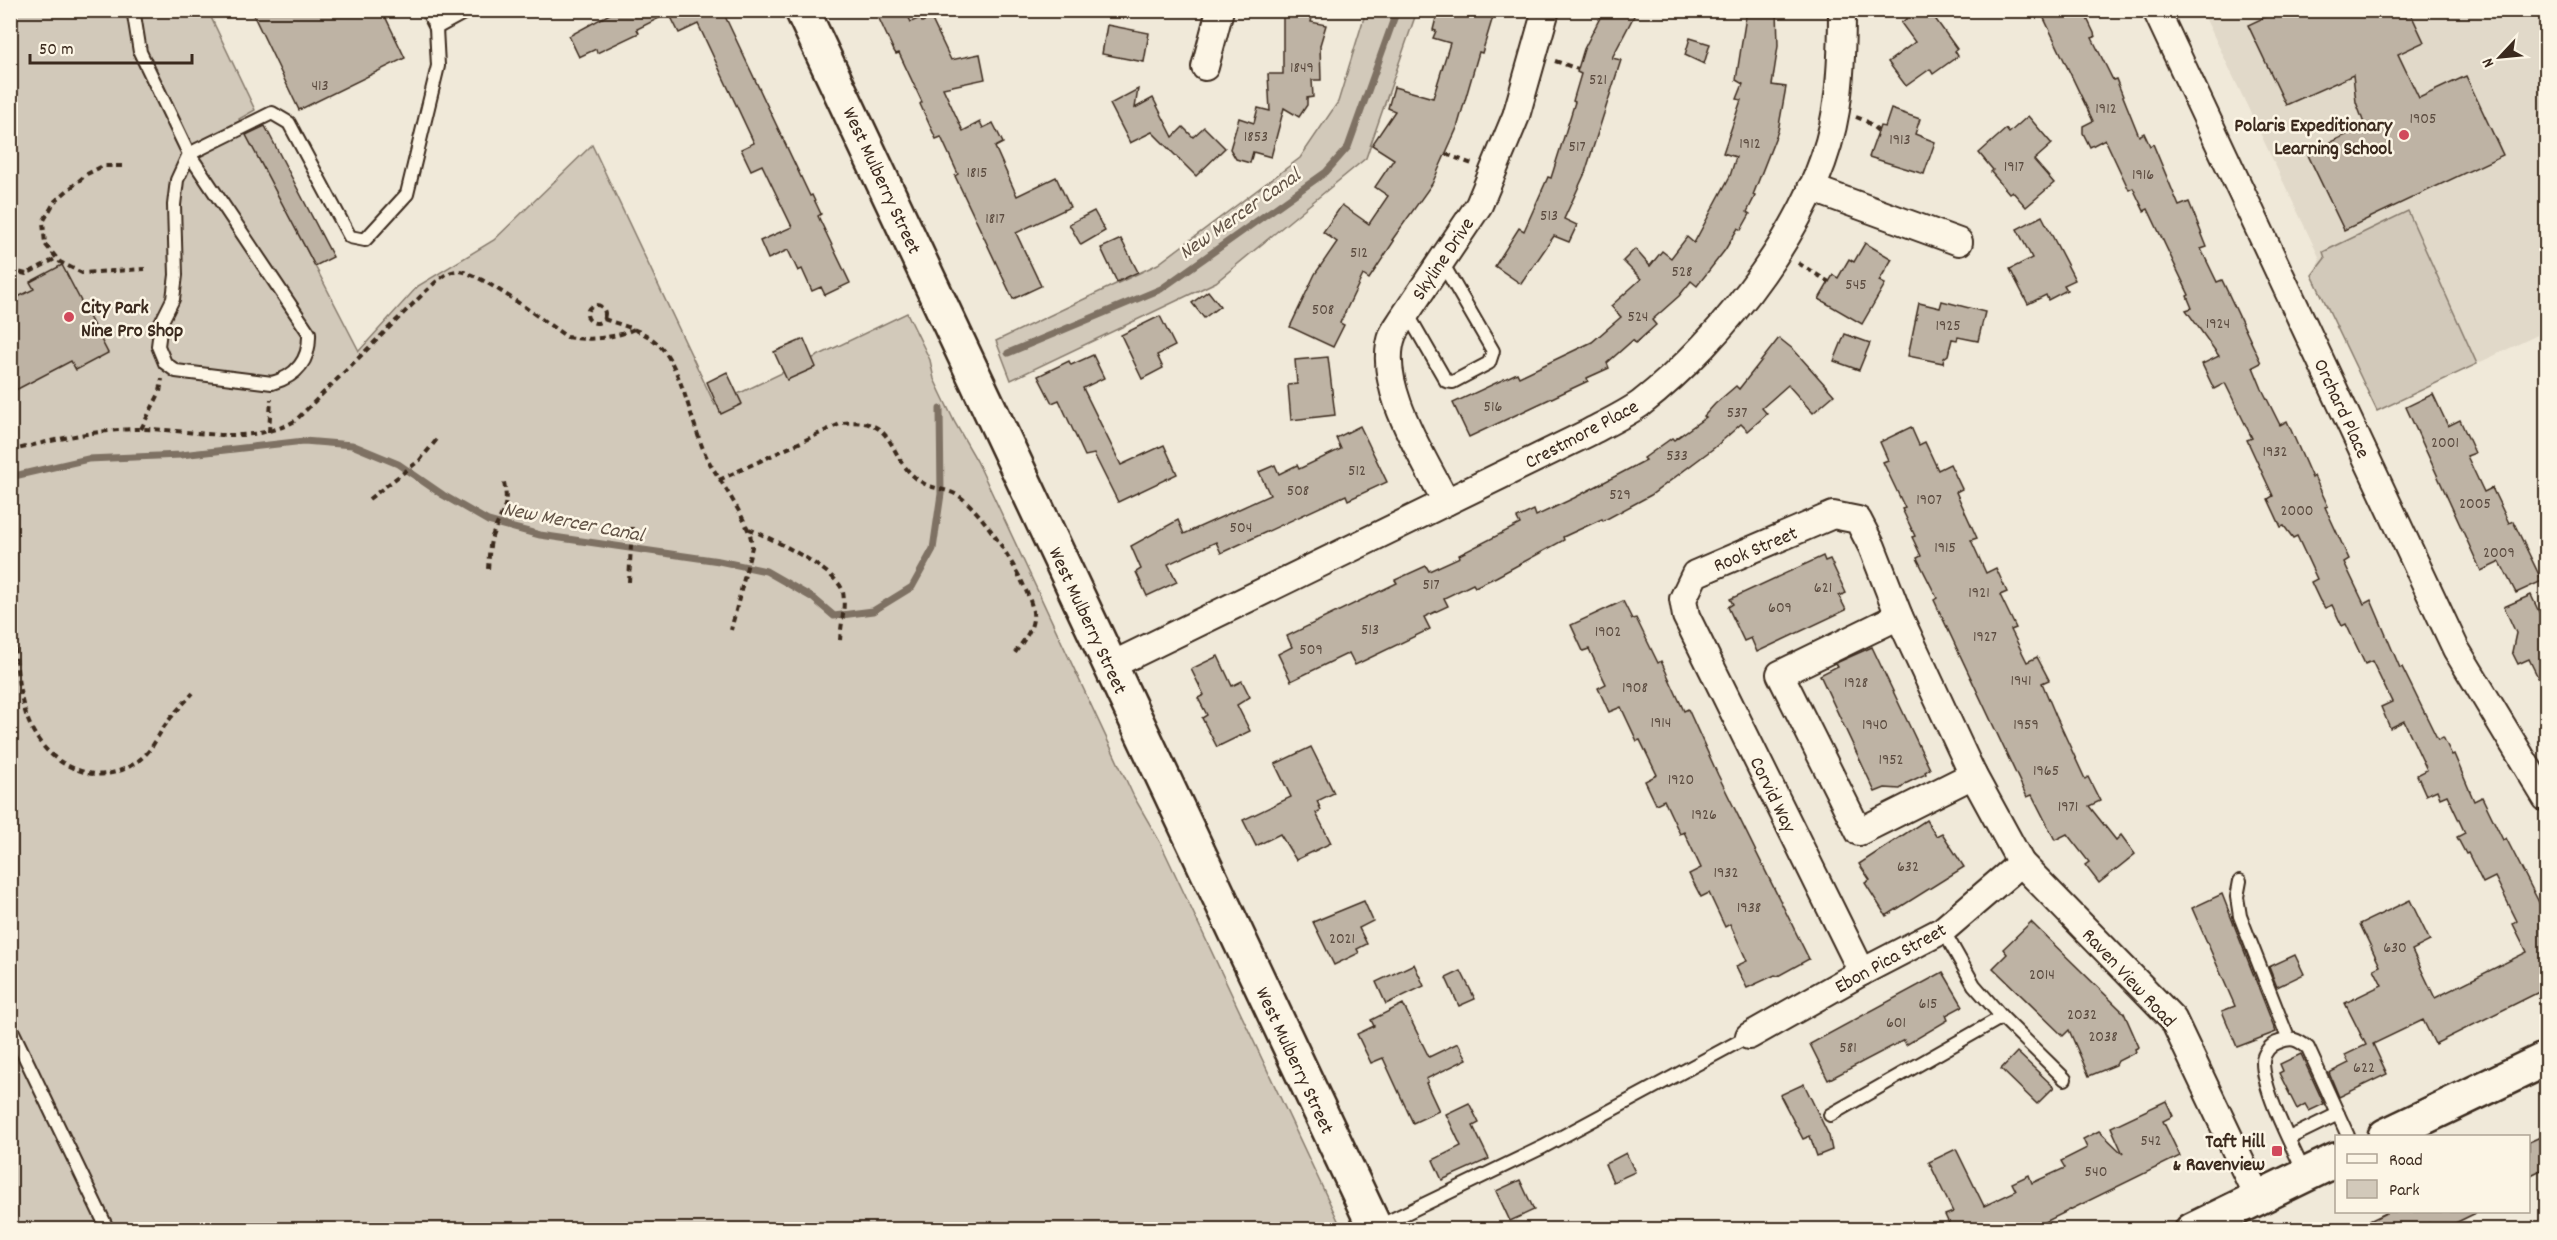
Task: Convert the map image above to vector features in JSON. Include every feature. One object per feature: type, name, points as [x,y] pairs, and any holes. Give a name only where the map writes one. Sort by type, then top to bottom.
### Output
[{"type":"main road","name":"West Mulberry Street","points":[[802,10],[1376,1229]]},
{"type":"main road","points":[[2389,1135],[2547,1059]]},
{"type":"main road","points":[[2192,1230],[2335,1161]]},
{"type":"street","points":[[1205,67],[1220,10]]},
{"type":"street","name":"Skyline Drive","points":[[1446,502],[1405,420],[1391,382],[1389,355],[1393,334],[1479,205],[1516,116],[1546,10]]},
{"type":"street","name":"Crestmore Place","points":[[1110,666],[1606,423],[1638,406],[1682,369],[1721,328],[1764,270],[1788,233],[1811,188],[1836,112],[1842,47],[1842,10]]},
{"type":"street","name":"Orchard Place","points":[[2156,10],[2456,649],[2547,798]]},
{"type":"street","points":[[1811,188],[1959,242]]},
{"type":"street","name":"Rook Street","points":[[1686,616],[1683,599],[1695,574],[1833,515],[1858,520]]},
{"type":"street","name":"Raven View Road","points":[[1858,520],[1872,547],[1899,616],[1974,775],[2021,863],[2173,1019],[2258,1198]]},
{"type":"street","name":"Corvid Way","points":[[1686,616],[1862,972]]},
{"type":"street","points":[[1899,616],[1780,674],[1859,832],[1974,775]]},
{"type":"street","name":"Ebon Pica Street","points":[[1749,1036],[1862,972],[1943,930],[2021,863]]},
{"type":"lane","points":[[136,10],[134,15],[140,52],[189,154],[309,333],[310,348],[296,371],[286,379],[272,383],[176,371],[165,363],[158,346],[161,323],[173,299],[176,275],[174,205],[177,180],[189,154],[272,113],[289,123],[350,237],[365,240],[407,194],[438,66],[436,28],[427,10]]},
{"type":"lane","points":[[436,28],[469,10]]},
{"type":"lane","points":[[1406,312],[1446,381],[1453,382],[1489,363],[1493,351],[1441,261]]},
{"type":"lane","points":[[2240,881],[2237,897],[2240,916],[2288,1038]]},
{"type":"lane","points":[[1943,930],[1974,985],[2002,1017],[2066,1079]]},
{"type":"lane","points":[[1830,1115],[2002,1017]]},
{"type":"lane","points":[[10,1026],[108,1230]]},
{"type":"lane","points":[[1376,1229],[1543,1147],[1749,1036]]},
{"type":"lane","points":[[2305,1175],[2265,1080],[2263,1059],[2272,1044],[2288,1038],[2297,1039],[2308,1048],[2347,1135]]},
{"type":"lane","points":[[2289,1138],[2338,1114]]},
{"type":"path","points":[[1591,10],[1599,15]]},
{"type":"path","points":[[1551,60],[1578,69]]},
{"type":"path","points":[[1852,116],[1866,121],[1878,131]]},
{"type":"path","points":[[1446,154],[1473,165]]},
{"type":"path","points":[[122,166],[103,166],[95,170],[55,201],[43,222],[45,244],[60,262],[82,273],[145,269]]},
{"type":"path","points":[[10,270],[26,274],[57,258]]},
{"type":"path","points":[[1798,263],[1829,282]]},
{"type":"path","points":[[10,451],[62,438],[141,429],[255,435],[269,432],[295,421],[427,290],[452,272],[459,271],[494,287],[567,337],[581,340],[626,333],[634,329]]},
{"type":"path","points":[[595,305],[602,307],[605,313],[604,319],[597,324],[590,322],[586,315],[588,308],[595,305]]},
{"type":"path","points":[[604,319],[634,329],[654,340],[669,358],[703,448],[748,528],[752,548],[731,630]]},
{"type":"path","points":[[141,429],[160,392],[165,363]]},
{"type":"path","points":[[269,432],[272,383]]},
{"type":"path","points":[[719,480],[842,423],[861,421],[878,427],[888,438],[902,464],[923,483],[958,495],[978,513],[992,531],[1025,591],[1034,613],[1030,632],[1015,653]]},
{"type":"path","points":[[369,499],[397,480],[420,460],[438,438]]},
{"type":"path","points":[[488,569],[492,537],[506,508],[507,495],[503,478]]},
{"type":"path","points":[[629,582],[632,527]]},
{"type":"path","points":[[748,528],[779,542],[819,567],[841,586],[843,597],[840,643]]},
{"type":"path","points":[[10,574],[16,688],[22,711],[33,735],[49,755],[70,769],[97,776],[120,771],[145,755],[166,723],[193,693]]},
{"type":"shaded area","name":"Polaris Expeditionary Learning School","points":[[2202,11],[2546,11],[2546,331],[2377,411],[2312,275],[2320,259]]},
{"type":"green space","points":[[10,11],[208,11],[255,110],[239,119],[359,351],[418,286],[494,240],[592,145],[715,405],[907,313],[930,360],[934,379],[955,423],[977,461],[1134,797],[1160,842],[1342,1229],[11,1229]]},
{"type":"green space","points":[[1366,11],[1417,11],[1366,158],[1216,282],[1011,380],[996,341],[1158,264],[1300,158],[1338,102]]},
{"type":"green space","points":[[2408,211],[2477,364],[2377,411],[2312,275],[2325,258],[2323,252]]},
{"type":"building","points":[[251,10],[382,10],[405,58],[299,110]]},
{"type":"building","points":[[617,10],[725,10],[723,12],[810,196],[812,195],[821,214],[818,216],[850,283],[825,295],[821,287],[812,291],[802,269],[798,271],[788,250],[768,259],[760,241],[792,227],[762,165],[751,170],[741,149],[754,143],[698,24],[679,33],[669,13],[637,29],[639,33],[597,53],[596,49],[579,57],[569,36]]},
{"type":"building","points":[[875,10],[905,10],[911,22],[920,18],[922,22],[931,18],[951,60],[980,54],[985,79],[943,88],[963,131],[980,122],[983,128],[993,123],[1003,143],[995,147],[1017,196],[1056,177],[1070,207],[1016,233],[1041,286],[1013,299],[955,176],[958,174],[941,137],[936,139],[899,53],[896,54],[894,51]]},
{"type":"building","points":[[1283,10],[1314,10],[1311,22],[1326,25],[1320,45],[1321,80],[1312,80],[1313,97],[1307,98],[1307,105],[1299,117],[1284,108],[1271,157],[1253,152],[1250,163],[1236,159],[1230,149],[1239,118],[1254,123],[1258,108],[1270,111],[1268,74],[1283,74]]},
{"type":"building","points":[[1438,10],[1495,10],[1482,53],[1479,52],[1457,128],[1432,184],[1392,240],[1394,241],[1369,279],[1363,275],[1340,323],[1344,325],[1333,347],[1290,327],[1315,274],[1337,242],[1323,232],[1342,205],[1369,224],[1388,196],[1375,187],[1394,159],[1372,145],[1395,111],[1388,108],[1394,87],[1433,98],[1450,43],[1433,38]]},
{"type":"building","points":[[1604,10],[1637,10],[1612,58],[1621,60],[1585,173],[1564,219],[1577,225],[1569,242],[1554,236],[1521,284],[1495,266],[1519,228],[1524,231],[1548,177],[1551,178],[1575,102],[1573,101],[1581,74],[1577,72],[1584,49]]},
{"type":"building","points":[[1747,10],[1777,10],[1778,46],[1772,85],[1786,87],[1778,131],[1747,212],[1750,214],[1741,230],[1738,228],[1725,250],[1697,286],[1691,281],[1679,296],[1652,320],[1656,325],[1637,342],[1633,340],[1607,363],[1609,368],[1587,378],[1588,381],[1469,437],[1453,403],[1517,373],[1519,377],[1592,342],[1621,317],[1611,306],[1641,279],[1623,261],[1635,249],[1650,266],[1662,251],[1671,258],[1687,237],[1694,243],[1730,176],[1736,157],[1723,153],[1741,100],[1737,99],[1743,84],[1736,80]]},
{"type":"building","points":[[1918,10],[1929,10],[1957,49],[1955,51],[1958,56],[1933,74],[1930,69],[1906,86],[1888,62],[1915,42],[1901,23]]},
{"type":"building","points":[[2040,10],[2083,10],[2094,33],[2095,37],[2092,38],[2113,80],[2116,79],[2139,136],[2144,133],[2150,146],[2153,144],[2179,206],[2189,202],[2207,247],[2201,249],[2217,282],[2222,280],[2261,363],[2253,367],[2262,389],[2280,425],[2287,421],[2312,478],[2314,476],[2328,506],[2325,507],[2349,559],[2344,562],[2364,604],[2371,600],[2400,668],[2402,667],[2438,740],[2443,737],[2452,755],[2454,754],[2474,801],[2482,797],[2503,840],[2506,838],[2547,918],[2547,988],[2435,1044],[2423,1020],[2373,1044],[2387,1074],[2339,1097],[2329,1073],[2349,1063],[2345,1055],[2366,1045],[2345,1003],[2382,985],[2374,969],[2380,966],[2360,924],[2410,900],[2430,941],[2412,950],[2435,998],[2527,952],[2513,924],[2517,921],[2495,877],[2483,883],[2457,837],[2465,833],[2447,795],[2440,798],[2437,790],[2426,795],[2417,775],[2427,770],[2404,721],[2390,728],[2381,707],[2392,702],[2372,661],[2365,664],[2346,624],[2342,626],[2332,605],[2325,608],[2320,601],[2311,582],[2317,579],[2297,536],[2293,538],[2284,526],[2281,527],[2268,499],[2273,496],[2247,440],[2252,438],[2225,383],[2214,389],[2202,364],[2219,356],[2186,310],[2192,308],[2187,296],[2189,295],[2148,209],[2144,211],[2133,188],[2129,190],[2105,139],[2090,147],[2083,133],[2083,126],[2093,121]]},
{"type":"building","points":[[2280,10],[2409,10],[2424,42],[2398,54],[2419,98],[2466,76],[2503,155],[2344,230],[2307,153],[2365,126],[2356,102],[2353,75],[2286,105],[2248,25]]},
{"type":"building","points":[[1107,25],[1149,33],[1144,62],[1102,54]]},
{"type":"building","points":[[1690,38],[1710,44],[1704,64],[1685,55]]},
{"type":"building","points":[[1138,89],[1135,108],[1153,98],[1173,137],[1183,127],[1193,137],[1204,127],[1225,148],[1196,176],[1152,132],[1130,143],[1110,104]]},
{"type":"building","points":[[1891,109],[1920,119],[1915,134],[1935,142],[1924,174],[1869,157],[1880,126],[1885,127]]},
{"type":"building","points":[[2028,116],[2052,144],[2034,160],[2054,183],[2026,207],[2012,191],[2009,193],[1979,153],[2006,129],[2009,133]]},
{"type":"building","points":[[265,126],[333,257],[315,266],[246,135]]},
{"type":"building","points":[[1094,211],[1105,231],[1081,245],[1069,224]]},
{"type":"building","points":[[2042,216],[2075,280],[2064,285],[2067,290],[2048,300],[2046,295],[2028,304],[2010,269],[2032,258],[2017,229]]},
{"type":"building","points":[[1121,239],[1138,272],[1117,282],[1101,248]]},
{"type":"building","points":[[1865,243],[1892,259],[1879,281],[1885,284],[1862,324],[1819,299],[1833,275],[1838,278],[1849,259],[1854,262]]},
{"type":"building","points":[[62,265],[108,353],[76,370],[71,361],[10,393],[10,301],[34,289],[30,282]]},
{"type":"building","points":[[1208,291],[1220,306],[1204,318],[1192,303]]},
{"type":"building","points":[[1942,301],[1985,312],[1978,341],[1958,337],[1957,340],[1952,339],[1948,355],[1944,358],[1943,363],[1908,356],[1919,303],[1940,308]]},
{"type":"building","points":[[1160,316],[1175,346],[1157,355],[1163,368],[1142,379],[1121,335]]},
{"type":"building","points":[[1845,334],[1870,343],[1859,370],[1834,361]]},
{"type":"building","points":[[1779,338],[1794,350],[1834,395],[1813,413],[1788,385],[1762,408],[1767,414],[1748,431],[1741,424],[1714,448],[1651,495],[1603,521],[1602,519],[1563,537],[1564,540],[1496,577],[1475,587],[1473,584],[1444,598],[1448,606],[1424,617],[1430,629],[1355,665],[1349,653],[1291,681],[1278,654],[1292,647],[1287,636],[1397,583],[1395,580],[1426,566],[1429,571],[1460,557],[1459,555],[1520,524],[1517,518],[1534,510],[1536,516],[1646,460],[1644,458],[1706,417],[1704,416],[1715,404],[1736,386],[1739,389]]},
{"type":"building","points":[[804,339],[816,367],[787,380],[774,352]]},
{"type":"building","points":[[1093,355],[1104,378],[1083,388],[1121,465],[1164,445],[1177,474],[1118,502],[1094,454],[1085,456],[1059,400],[1052,403],[1038,376],[1069,361],[1071,365]]},
{"type":"building","points":[[1328,357],[1335,415],[1291,420],[1288,385],[1297,384],[1295,360]]},
{"type":"building","points":[[727,372],[742,404],[721,414],[707,382]]},
{"type":"building","points":[[2433,394],[2448,426],[2460,420],[2475,453],[2467,456],[2484,492],[2492,488],[2509,523],[2513,521],[2542,581],[2516,593],[2500,562],[2481,571],[2406,407]]},
{"type":"building","points":[[1360,426],[1387,482],[1348,500],[1346,495],[1221,553],[1216,542],[1168,564],[1177,582],[1147,596],[1136,572],[1141,569],[1131,546],[1178,520],[1184,534],[1270,495],[1259,472],[1275,465],[1279,474],[1297,465],[1299,469],[1341,449],[1336,438]]},
{"type":"building","points":[[1911,427],[1919,445],[1925,442],[1938,470],[1950,464],[1962,489],[1956,492],[1977,538],[1971,540],[1986,573],[1996,568],[2007,592],[2000,595],[2016,628],[2011,630],[2027,662],[2037,657],[2049,680],[2042,683],[2085,779],[2088,777],[2100,801],[2089,806],[2116,840],[2121,835],[2135,854],[2099,883],[2085,865],[2089,862],[2067,834],[2055,840],[2032,795],[2027,797],[1934,600],[1937,598],[1917,558],[1921,556],[1912,537],[1915,536],[1902,509],[1905,508],[1883,462],[1888,460],[1880,442]]},
{"type":"building","points":[[1823,556],[1825,561],[1830,559],[1846,593],[1839,596],[1846,610],[1757,652],[1751,638],[1744,641],[1728,607],[1733,604],[1730,599]]},
{"type":"building","points":[[2531,595],[2547,629],[2547,696],[2529,659],[2518,664],[2512,652],[2516,633],[2504,607]]},
{"type":"building","points":[[1623,601],[1632,619],[1636,618],[1658,663],[1661,661],[1684,711],[1688,709],[1809,959],[1778,976],[1775,975],[1747,988],[1736,966],[1747,961],[1730,924],[1725,927],[1709,893],[1701,897],[1689,874],[1701,868],[1684,832],[1680,834],[1664,800],[1656,804],[1645,781],[1657,775],[1621,707],[1609,712],[1598,688],[1606,684],[1589,649],[1583,651],[1571,625]]},
{"type":"building","points":[[1872,647],[1930,769],[1925,772],[1926,774],[1900,789],[1885,788],[1875,792],[1820,675],[1838,666],[1836,663]]},
{"type":"building","points":[[1218,656],[1232,686],[1242,681],[1250,697],[1237,705],[1250,731],[1217,747],[1202,718],[1207,715],[1198,698],[1204,695],[1191,669]]},
{"type":"building","points":[[1311,747],[1334,793],[1317,801],[1321,810],[1316,813],[1331,843],[1296,860],[1280,834],[1256,846],[1243,820],[1291,797],[1275,764]]},
{"type":"building","points":[[1926,820],[1936,836],[1942,833],[1964,867],[1886,916],[1865,883],[1870,880],[1859,864]]},
{"type":"building","points":[[2222,894],[2276,1032],[2237,1047],[2222,1011],[2235,1006],[2192,908]]},
{"type":"building","points":[[1364,901],[1373,921],[1359,928],[1367,944],[1357,949],[1359,953],[1334,965],[1313,922]]},
{"type":"building","points":[[2031,922],[2124,1013],[2139,1047],[2135,1049],[2136,1052],[2118,1061],[2116,1065],[2089,1076],[2069,1030],[2063,1036],[1993,968],[2007,954],[2003,949]]},
{"type":"building","points":[[2295,955],[2304,974],[2277,987],[2269,967]]},
{"type":"building","points":[[1414,964],[1424,986],[1386,1004],[1376,982]]},
{"type":"building","points":[[1461,971],[1475,999],[1459,1006],[1446,978]]},
{"type":"building","points":[[1943,972],[1963,1006],[1946,1015],[1948,1020],[1906,1045],[1904,1040],[1828,1080],[1810,1044]]},
{"type":"building","points":[[1403,1004],[1429,1057],[1458,1043],[1467,1059],[1426,1079],[1439,1111],[1413,1123],[1383,1058],[1371,1063],[1357,1034],[1374,1026],[1371,1020]]},
{"type":"building","points":[[2017,1052],[2054,1087],[2037,1104],[2001,1069]]},
{"type":"building","points":[[2301,1054],[2324,1104],[2309,1111],[2305,1104],[2297,1109],[2279,1073],[2283,1071],[2280,1064]]},
{"type":"building","points":[[1804,1084],[1829,1136],[1832,1150],[1817,1156],[1810,1136],[1803,1139],[1780,1095]]},
{"type":"building","points":[[2166,1101],[2173,1116],[2163,1121],[2180,1156],[2031,1229],[2028,1222],[2012,1230],[1952,1230],[1945,1215],[1953,1212],[1929,1162],[1956,1149],[1984,1206],[2016,1191],[2012,1183],[2029,1175],[2032,1183],[2065,1168],[2061,1161],[2087,1148],[2083,1139],[2099,1131],[2123,1154],[2111,1127]]},
{"type":"building","points":[[1469,1103],[1479,1123],[1473,1126],[1489,1159],[1442,1180],[1433,1160],[1461,1146],[1446,1114]]},
{"type":"building","points":[[2547,1134],[2547,1167],[2530,1176],[2530,1142]]},
{"type":"building","points":[[1626,1153],[1635,1172],[1613,1182],[1605,1164]]},
{"type":"building","points":[[1520,1180],[1534,1210],[1510,1221],[1496,1191]]},
{"type":"building","points":[[2386,1213],[2476,1213],[2441,1230],[2433,1230],[2429,1223],[2416,1230],[2351,1230]]},
{"type":"waterway","name":"New Mercer Canal","points":[[1008,353],[1161,289],[1326,172],[1348,147],[1397,10]]},
{"type":"waterway","name":"New Mercer Canal","points":[[10,477],[88,459],[181,455],[304,441],[352,445],[398,464],[443,495],[488,521],[540,535],[719,561],[766,571],[813,598],[834,616],[873,611],[912,587],[933,549],[941,494],[940,409]]},
{"type":"place","name":"Polaris Expeditionary Learning School","points":[[2404,135]]},
{"type":"place","name":"City Park Nine Pro Shop","points":[[69,317]]},
{"type":"place","name":"Taft Hill & Ravenview","points":[[2277,1151]]}]
